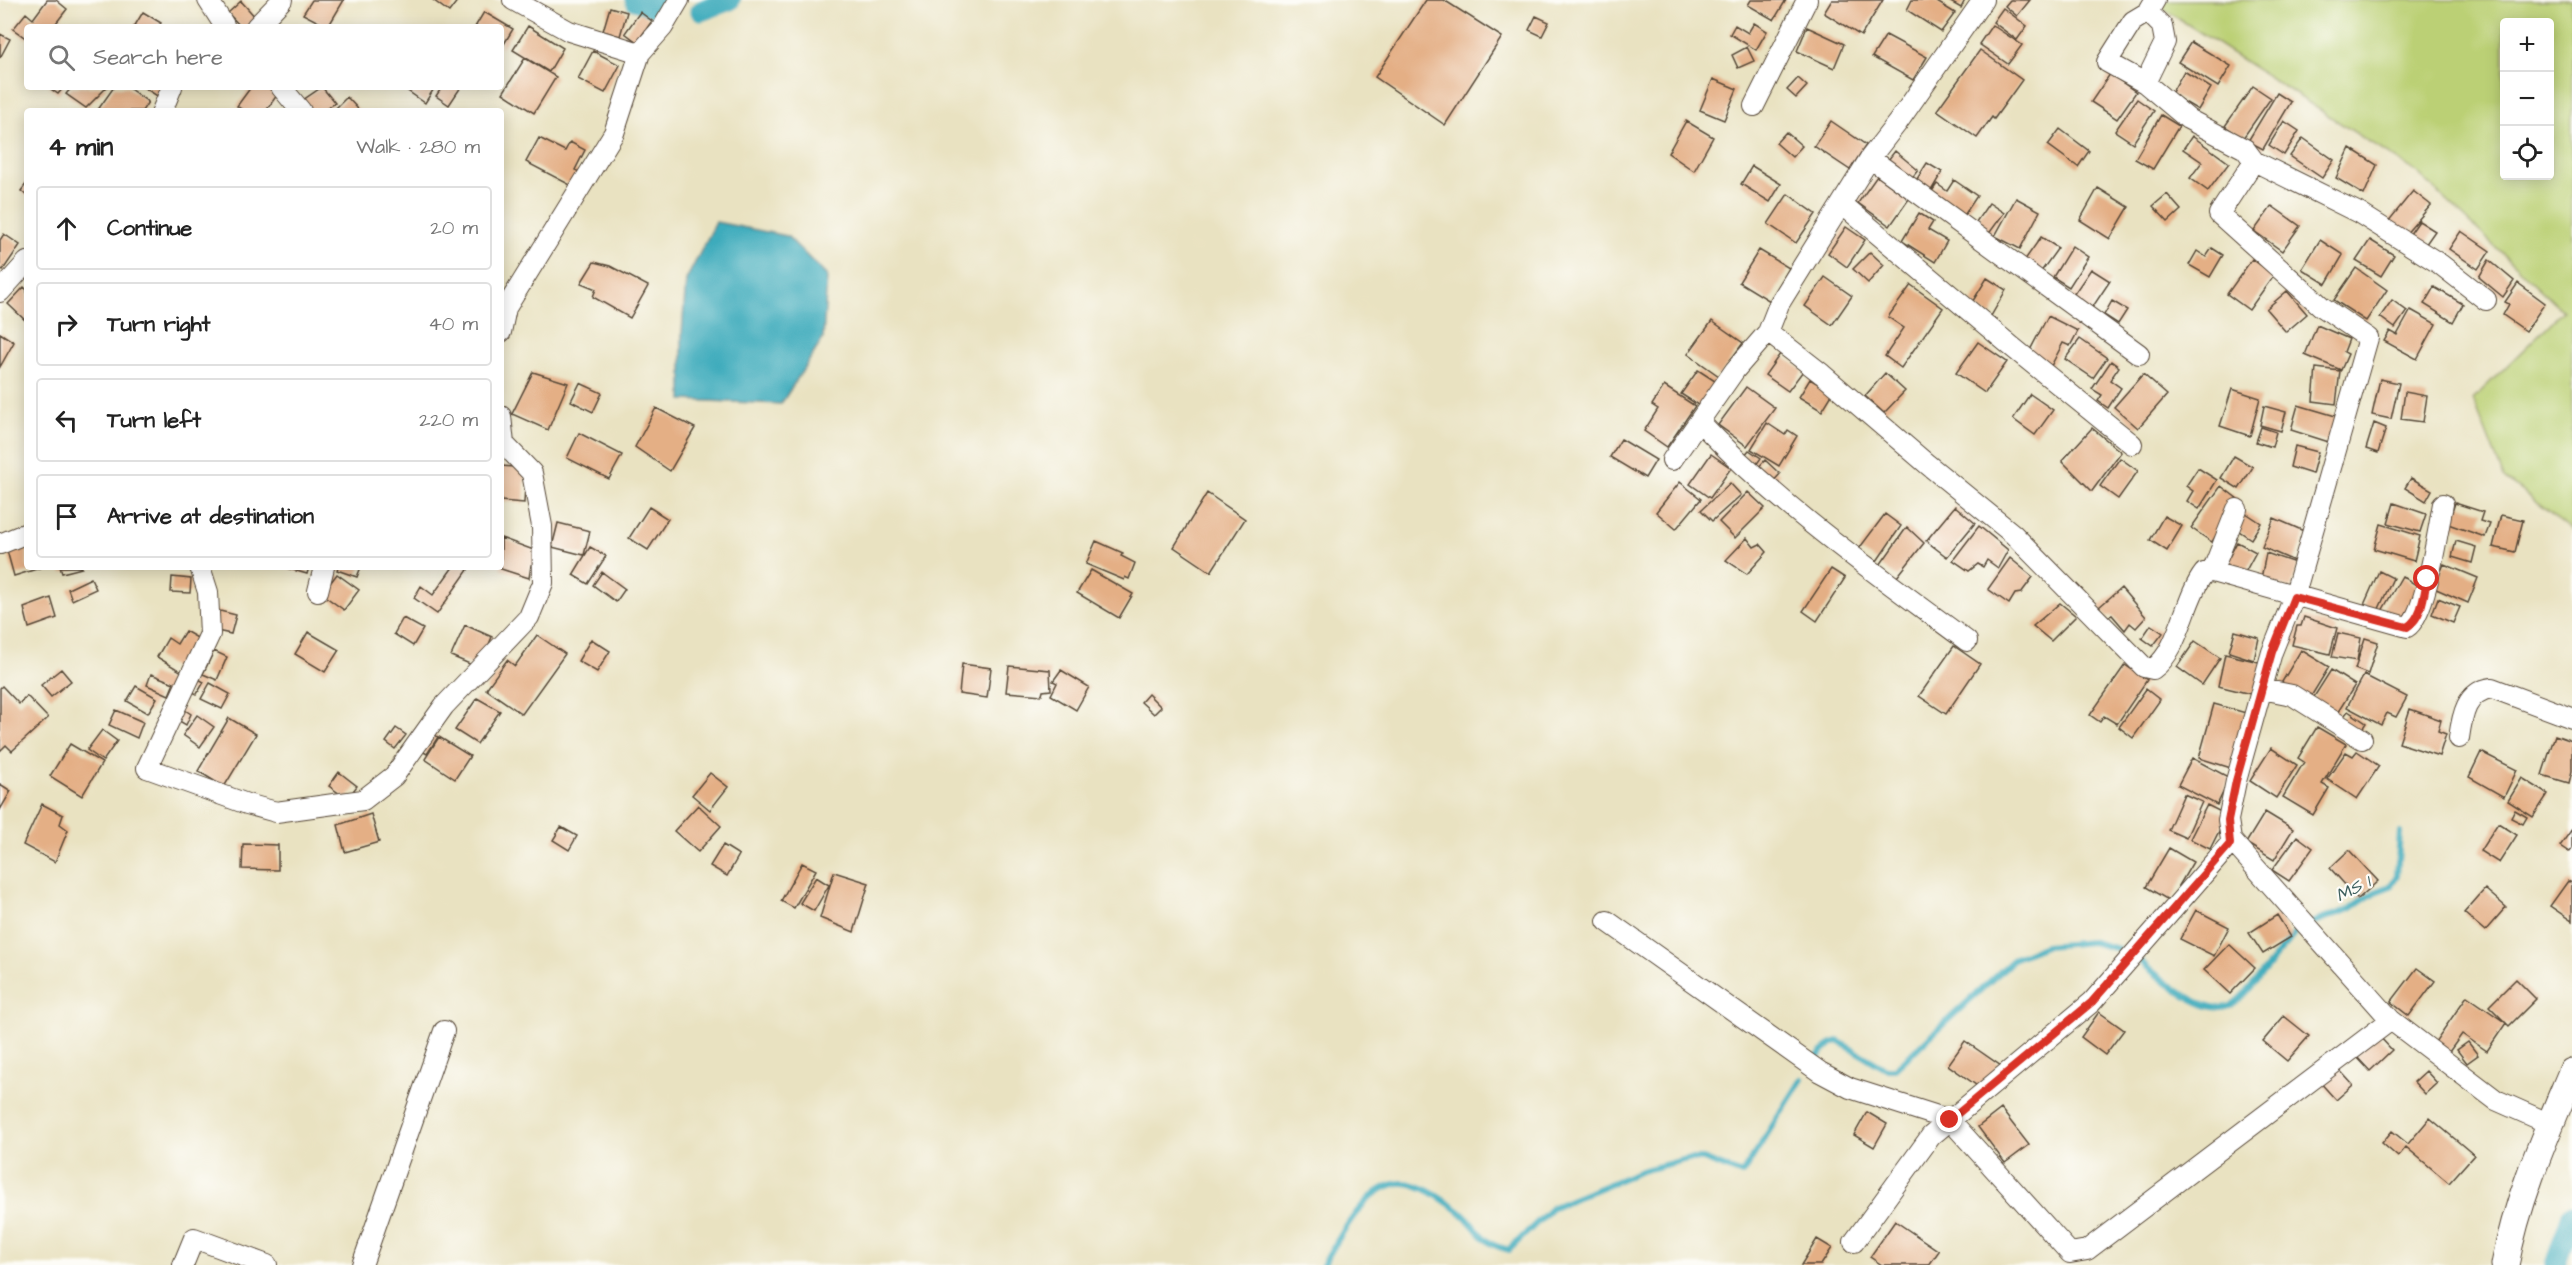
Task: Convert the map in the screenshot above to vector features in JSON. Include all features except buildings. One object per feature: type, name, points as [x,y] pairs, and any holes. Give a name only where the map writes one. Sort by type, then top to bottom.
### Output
[{"type":"street","points":[[208,0],[224,24]]},
{"type":"street","points":[[259,24],[282,0]]},
{"type":"street","points":[[513,0],[568,31],[640,53]]},
{"type":"street","points":[[504,307],[614,133],[640,53],[663,27],[679,0]]},
{"type":"street","points":[[1754,106],[1808,0]]},
{"type":"street","points":[[1672,460],[1735,370],[1768,332],[1779,304],[1870,158],[1899,122],[1983,0]]},
{"type":"street","points":[[2145,83],[2166,42],[2162,26],[2152,6],[2133,21],[2107,62],[2145,83],[2188,119],[2245,149],[2254,161],[2359,213],[2440,264],[2487,300]]},
{"type":"street","points":[[163,108],[171,90]]},
{"type":"street","points":[[284,90],[298,108]]},
{"type":"street","points":[[1870,158],[2139,354]]},
{"type":"street","points":[[1854,1242],[1931,1136],[2092,1002],[2230,844],[2228,820],[2236,781],[2272,652],[2294,597],[2368,338],[2321,306],[2219,214],[2254,161]]},
{"type":"street","points":[[1842,204],[2132,444]]},
{"type":"street","points":[[0,292],[24,265]]},
{"type":"street","points":[[1768,332],[1822,374],[2013,534],[2144,667],[2153,669],[2159,665],[2176,634],[2198,581],[2204,573],[2212,572],[2294,597],[2407,627],[2413,624],[2423,598],[2443,504]]},
{"type":"street","points":[[1699,421],[1737,461],[1776,496],[1967,641]]},
{"type":"street","points":[[201,570],[208,592],[210,634],[147,768],[276,812],[363,800],[394,776],[444,706],[491,660],[529,617],[543,583],[542,526],[532,473],[504,444]]},
{"type":"street","points":[[2212,572],[2237,508]]},
{"type":"street","points":[[0,544],[24,534]]},
{"type":"street","points":[[318,591],[323,570]]},
{"type":"street","points":[[2459,738],[2462,720],[2471,696],[2481,689],[2492,688],[2572,718]]},
{"type":"street","points":[[2262,689],[2292,695],[2362,739]]},
{"type":"street","points":[[2231,840],[2391,1020],[2496,1100],[2550,1124]]},
{"type":"street","points":[[1607,921],[1820,1072],[1850,1088],[1950,1120],[2070,1253],[2087,1250],[2391,1020]]},
{"type":"street","points":[[362,1265],[444,1031]]},
{"type":"street","points":[[2505,1265],[2509,1244],[2550,1124],[2572,1072]]},
{"type":"street","points":[[183,1265],[194,1238],[267,1265]]},
{"type":"green space","points":[[2155,0],[2572,0],[2572,530],[2504,478],[2473,399],[2563,311],[2419,174],[2153,2]]},
{"type":"water","points":[[716,222],[787,236],[827,276],[823,339],[781,404],[682,400],[682,333],[686,280]]},
{"type":"waterway","points":[[635,0],[660,9]]},
{"type":"waterway","points":[[701,11],[730,0]]},
{"type":"waterway","name":"MS 1","points":[[2309,924],[2350,909],[2375,892],[2391,886],[2397,876],[2400,832]]},
{"type":"waterway","points":[[2141,962],[2170,985],[2196,1001],[2220,1008],[2230,1006],[2250,988],[2302,927]]},
{"type":"waterway","points":[[1814,1060],[1832,1043],[1838,1041],[1886,1069],[1895,1069],[2015,958],[2045,946],[2092,942],[2118,949]]},
{"type":"waterway","points":[[1323,1265],[1345,1228],[1365,1203],[1388,1186],[1401,1183],[1416,1185],[1439,1197],[1463,1215],[1487,1241],[1509,1250],[1553,1207],[1641,1171],[1687,1159],[1703,1159],[1742,1174],[1802,1079]]},
{"type":"waterway","points":[[2555,1265],[2572,1215]]},
{"type":"route","points":[[1950,1120],[2092,1002],[2230,844],[2228,820],[2236,781],[2272,652],[2294,597],[2407,627],[2413,624],[2418,615],[2427,579]]}]
